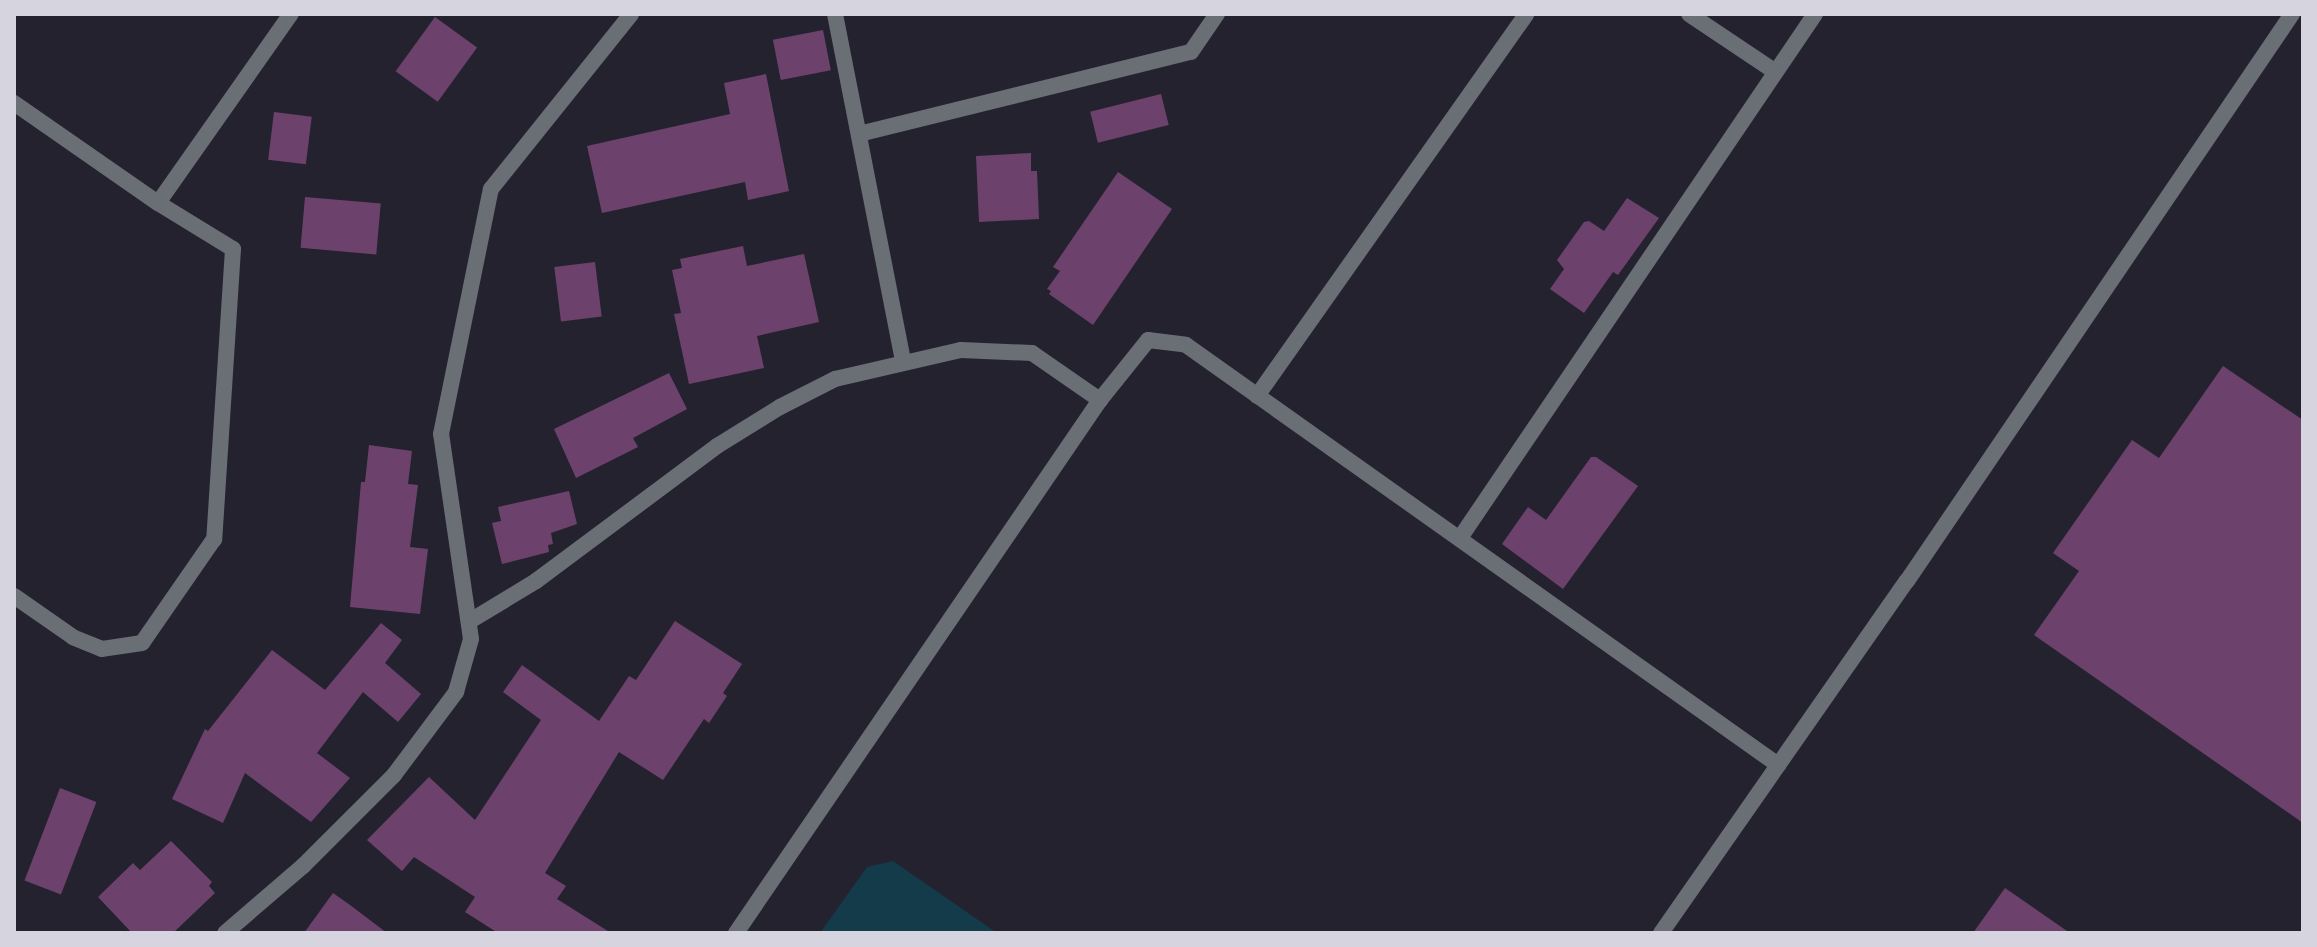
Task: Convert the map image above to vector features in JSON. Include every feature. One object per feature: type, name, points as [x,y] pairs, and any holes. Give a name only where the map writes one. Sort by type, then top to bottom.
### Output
[{"type":"street","points":[[158,203],[291,14]]},
{"type":"street","points":[[225,933],[303,866],[394,775],[456,692],[471,639],[470,621],[441,434],[491,189],[631,14]]},
{"type":"street","points":[[835,14],[903,362]]},
{"type":"street","points":[[859,134],[1191,52],[1217,14]]},
{"type":"street","points":[[1257,396],[1526,14]]},
{"type":"street","points":[[1689,14],[1774,71]]},
{"type":"street","points":[[1460,538],[1815,14]]},
{"type":"street","points":[[1661,933],[1907,581],[2292,14]]},
{"type":"street","points":[[14,103],[158,203],[233,249],[214,539],[142,643],[102,649],[73,637],[14,596]]},
{"type":"street","points":[[736,933],[1100,400],[1148,340],[1186,345],[1778,765]]},
{"type":"street","points":[[470,621],[536,581],[717,446],[780,407],[835,379],[961,350],[1032,353],[1100,400]]},
{"type":"water","points":[[893,861],[997,933],[820,933],[867,867]]},
{"type":"building","points":[[435,17],[477,48],[438,102],[396,71]]},
{"type":"building","points":[[823,30],[831,70],[781,80],[773,40]]},
{"type":"building","points":[[766,74],[789,191],[748,200],[745,182],[602,213],[587,146],[730,114],[724,83]]},
{"type":"building","points":[[1161,94],[1169,125],[1098,143],[1090,112]]},
{"type":"building","points":[[274,112],[312,117],[306,164],[268,160]]},
{"type":"building","points":[[1031,153],[1031,171],[1037,171],[1039,219],[979,222],[976,156]]},
{"type":"building","points":[[1118,172],[1172,209],[1093,325],[1049,294],[1051,291],[1047,289],[1060,271],[1053,267]]},
{"type":"building","points":[[305,197],[381,204],[376,254],[301,248]]},
{"type":"building","points":[[1627,198],[1659,218],[1618,275],[1613,272],[1584,313],[1550,289],[1564,269],[1557,260],[1584,222],[1589,221],[1604,231]]},
{"type":"building","points":[[743,246],[747,266],[804,254],[819,322],[757,336],[764,368],[689,384],[674,314],[681,313],[672,270],[682,268],[680,259]]},
{"type":"building","points":[[595,262],[602,317],[561,322],[554,267]]},
{"type":"building","points":[[2223,366],[2303,420],[2303,823],[2034,635],[2079,571],[2053,553],[2132,440],[2159,458]]},
{"type":"building","points":[[669,373],[687,409],[633,438],[638,447],[576,478],[554,429]]},
{"type":"building","points":[[369,445],[412,451],[408,484],[418,485],[410,547],[428,549],[420,614],[350,607],[361,482],[365,482]]},
{"type":"building","points":[[1591,457],[1596,457],[1638,486],[1563,589],[1502,544],[1528,507],[1546,520]]},
{"type":"building","points":[[569,491],[577,524],[551,533],[553,544],[548,545],[549,552],[502,564],[492,523],[501,521],[498,507]]},
{"type":"building","points":[[675,621],[742,664],[723,693],[727,696],[709,723],[704,719],[663,780],[619,752],[545,873],[566,886],[557,899],[611,933],[498,933],[465,912],[475,897],[414,857],[402,871],[367,840],[429,777],[475,820],[541,720],[503,692],[522,665],[599,721],[629,676],[636,680]]},
{"type":"building","points":[[381,623],[402,640],[385,663],[421,694],[398,722],[363,692],[317,753],[350,778],[311,822],[245,773],[223,823],[172,799],[205,729],[208,731],[272,650],[325,690]]},
{"type":"building","points":[[60,788],[96,802],[61,894],[25,880]]},
{"type":"building","points":[[171,841],[212,882],[209,886],[215,893],[173,933],[132,933],[98,897],[133,863],[140,870]]},
{"type":"building","points":[[2005,888],[2070,933],[1973,933]]},
{"type":"building","points":[[333,893],[350,905],[387,933],[304,933]]}]
